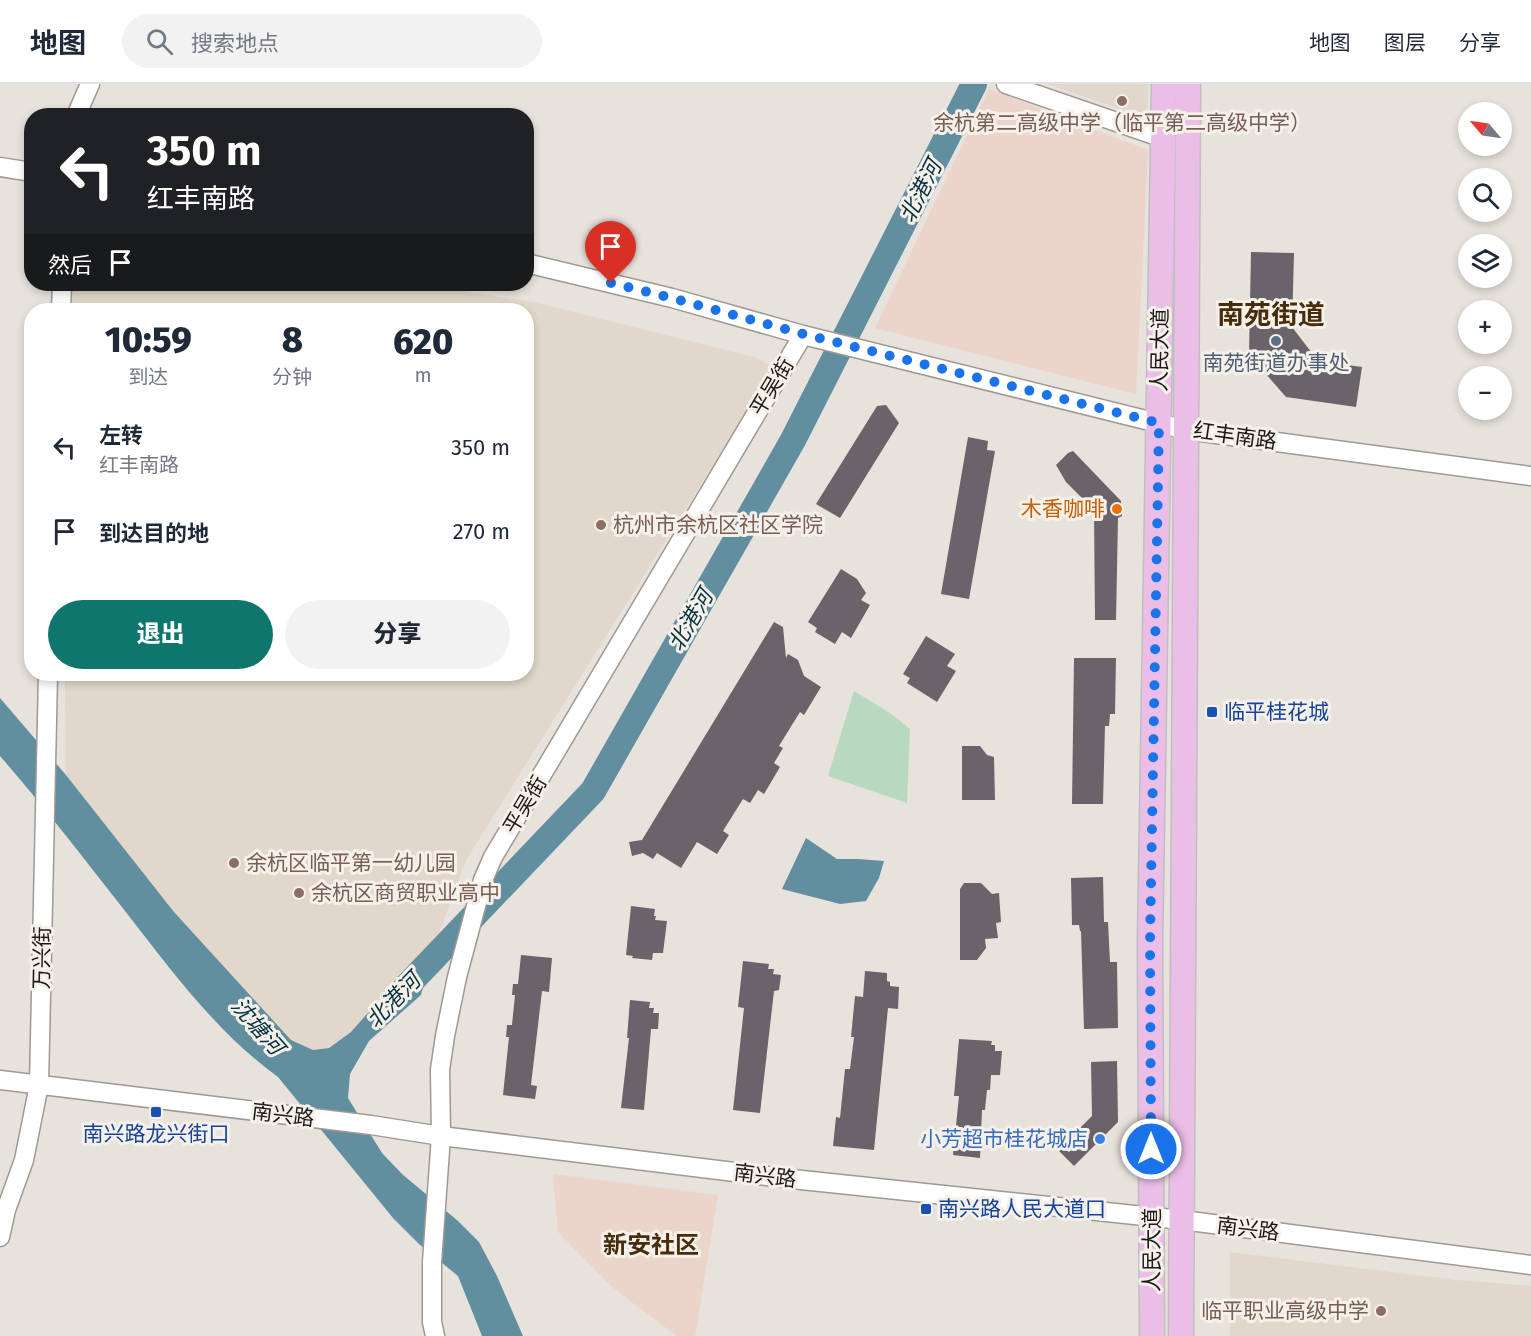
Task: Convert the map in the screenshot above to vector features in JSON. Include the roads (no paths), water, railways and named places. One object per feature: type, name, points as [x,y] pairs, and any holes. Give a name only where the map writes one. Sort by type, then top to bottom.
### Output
[{"type":"main road","name":"人民大道","points":[[1152,1336],[1150,943],[1164,84]]},
{"type":"main road","name":"人民大道","points":[[1181,1336],[1188,84]]},
{"type":"street","points":[[80,108],[90,84]]},
{"type":"street","points":[[1006,84],[1163,138]]},
{"type":"street","points":[[0,167],[24,171]]},
{"type":"street","name":"红丰南路","points":[[534,265],[672,298],[804,335],[1186,430],[1531,476]]},
{"type":"street","name":"平吴街","points":[[435,1336],[432,1322],[432,1262],[441,1136],[440,1070],[460,966],[483,880],[494,857],[804,335]]},
{"type":"street","name":"万兴街","points":[[0,1237],[6,1210],[24,1160],[39,1085],[48,681]]},
{"type":"street","name":"南兴路","points":[[0,1080],[792,1179],[1182,1220],[1531,1265]]},
{"type":"water","name":"沈塘河","points":[[0,698],[66,775],[174,912],[291,1040],[313,1050],[329,1048],[351,1032],[366,1015],[431,955],[421,995],[369,1041],[350,1074],[348,1098],[382,1153],[402,1174],[458,1221],[479,1242],[497,1276],[523,1336],[482,1336],[458,1276],[419,1244],[393,1218],[278,1077],[237,1043],[182,984],[67,837],[0,756]]},
{"type":"water","points":[[806,838],[837,859],[884,861],[879,878],[866,901],[840,904],[782,889]]},
{"type":"waterway","name":"北港河","points":[[406,987],[593,791],[793,440],[974,84]]},
{"type":"place","name":"余杭第二高级中学（临平第二高级中学）","points":[[1122,101]]},
{"type":"place","name":"南苑街道办事处","points":[[1276,341]]},
{"type":"place","name":"木香咖啡","points":[[1117,509]]},
{"type":"place","name":"杭州市余杭区社区学院","points":[[601,525]]},
{"type":"place","name":"临平桂花城","points":[[1212,712]]},
{"type":"place","name":"余杭区临平第一幼儿园","points":[[234,863]]},
{"type":"place","name":"余杭区商贸职业高中","points":[[299,893]]},
{"type":"place","name":"南兴路龙兴街口","points":[[156,1112]]},
{"type":"place","name":"小芳超市桂花城店","points":[[1100,1139]]},
{"type":"place","name":"南兴路人民大道口","points":[[926,1209]]},
{"type":"place","name":"临平职业高级中学","points":[[1381,1311]]},
{"type":"district","name":"南苑街道","points":[[1271,315]]},
{"type":"district","name":"新安社区","points":[[651,1245]]}]
